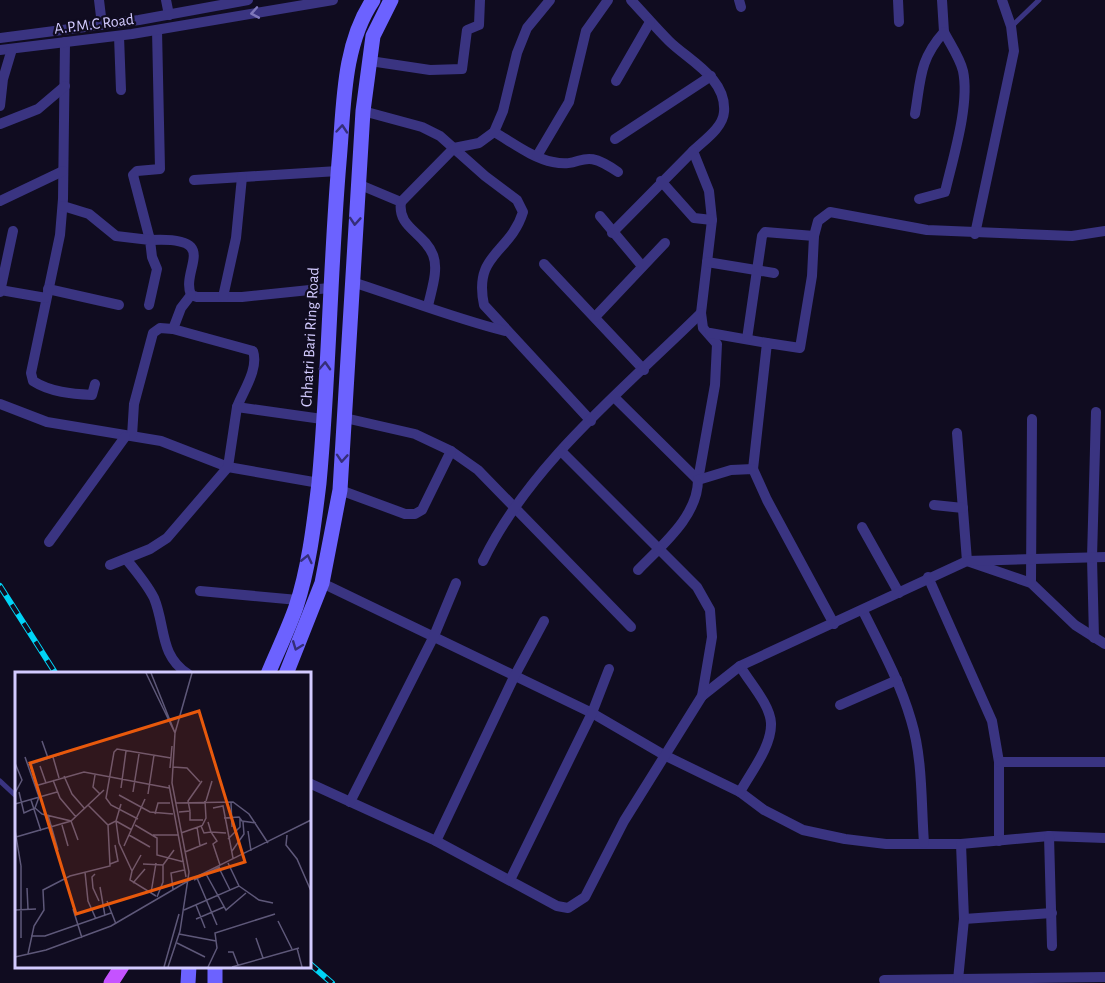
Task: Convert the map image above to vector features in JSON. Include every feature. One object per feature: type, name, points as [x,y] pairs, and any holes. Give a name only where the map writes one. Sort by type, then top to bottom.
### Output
[{"type":"main road","name":"Chhatri Bari Ring Road","points":[[269,672],[298,600],[309,550],[319,483],[329,288],[338,171],[352,40],[363,15],[373,0]]},
{"type":"main road","points":[[287,672],[322,583],[340,490],[363,111],[373,36],[391,0]]},
{"type":"main road","points":[[111,983],[121,968]]},
{"type":"street","points":[[99,0],[102,25]]},
{"type":"street","points":[[166,0],[169,15]]},
{"type":"street","name":"A.P.M.C Road","points":[[0,38],[169,15],[248,0]]},
{"type":"street","name":"A.P.M.C Road","points":[[0,50],[119,36],[333,0]]},
{"type":"street","points":[[370,61],[430,70],[462,69],[467,30],[479,25],[480,0]]},
{"type":"street","points":[[428,306],[435,272],[434,256],[423,239],[403,222],[399,213],[401,202],[454,148],[479,142],[494,132],[503,111],[517,54],[527,28],[550,0]]},
{"type":"street","points":[[537,156],[569,102],[586,31],[608,0]]},
{"type":"street","points":[[612,233],[720,124],[724,112],[723,102],[711,76],[650,22],[631,0]]},
{"type":"street","points":[[898,0],[899,22]]},
{"type":"street","points":[[919,199],[945,192],[965,87],[962,69],[944,32],[942,0]]},
{"type":"street","points":[[975,234],[1014,51],[1011,26],[1002,0]]},
{"type":"street","points":[[616,81],[650,22]]},
{"type":"street","points":[[149,305],[157,269],[152,258],[150,240],[133,175],[136,171],[160,169],[157,30]]},
{"type":"street","points":[[915,114],[923,62],[929,49],[944,32]]},
{"type":"street","points":[[119,36],[121,90]]},
{"type":"street","points":[[65,42],[63,206],[60,234],[31,373],[33,381],[69,394],[92,395],[95,384]]},
{"type":"street","points":[[0,105],[3,79],[12,49]]},
{"type":"street","points":[[615,139],[711,76]]},
{"type":"street","points":[[0,124],[38,109],[65,86]]},
{"type":"street","points":[[363,111],[422,127],[440,136],[517,200],[523,212],[518,228],[487,262],[482,274],[480,288],[484,305],[591,422]]},
{"type":"street","points":[[494,132],[537,156],[563,164],[590,157],[601,160],[618,172]]},
{"type":"street","points":[[638,570],[693,508],[698,495],[698,480],[715,385],[717,344],[710,333],[703,328],[701,314],[711,220],[709,190],[693,151]]},
{"type":"street","points":[[0,201],[63,171]]},
{"type":"street","points":[[194,180],[338,171]]},
{"type":"street","points":[[224,297],[236,238],[242,177]]},
{"type":"street","points":[[661,181],[694,218],[711,220]]},
{"type":"street","points":[[358,184],[401,202]]},
{"type":"street","points":[[63,206],[89,214],[116,236],[186,244],[195,256],[189,290],[191,295]]},
{"type":"street","points":[[710,333],[800,348],[812,276],[814,236],[818,221],[830,212],[848,213],[927,230],[975,234],[1072,236],[1105,231]]},
{"type":"street","points":[[600,216],[642,266]]},
{"type":"street","points":[[13,231],[0,291],[47,293],[119,305]]},
{"type":"street","points":[[747,339],[760,241],[765,232],[814,236]]},
{"type":"street","points":[[595,317],[665,243]]},
{"type":"street","points":[[707,262],[774,273]]},
{"type":"street","points":[[544,264],[644,370]]},
{"type":"street","points":[[351,282],[428,306],[456,318],[506,331]]},
{"type":"street","points":[[191,295],[224,297],[329,288]]},
{"type":"street","points":[[173,329],[181,308],[191,295]]},
{"type":"street","points":[[483,561],[499,528],[531,482],[701,314]]},
{"type":"street","points":[[49,542],[128,437],[134,404],[153,333],[160,328],[173,329],[253,351],[255,357],[251,375],[237,407],[228,467],[167,538],[110,565]]},
{"type":"street","points":[[768,343],[753,470],[834,624]]},
{"type":"street","points":[[615,398],[698,480]]},
{"type":"street","points":[[0,404],[47,422],[161,441],[228,467],[319,483]]},
{"type":"street","points":[[237,407],[322,419]]},
{"type":"street","points":[[1094,638],[1092,558],[1096,412]]},
{"type":"street","points":[[345,418],[415,434],[451,452],[477,470],[631,627]]},
{"type":"street","points":[[1031,583],[1029,561],[1032,419]]},
{"type":"street","points":[[957,433],[967,561]]},
{"type":"street","points":[[561,451],[697,586],[710,610],[712,637],[702,696]]},
{"type":"street","points":[[340,490],[405,514],[415,514],[422,510],[451,452]]},
{"type":"street","points":[[698,480],[731,470],[753,470]]},
{"type":"street","points":[[934,506],[963,508]]},
{"type":"street","points":[[862,527],[899,593]]},
{"type":"street","points":[[310,783],[436,841],[558,906],[568,908],[585,897],[624,821],[663,755],[702,696],[740,666],[863,611],[928,577],[967,561],[1105,557]]},
{"type":"street","points":[[126,559],[153,597],[168,655],[176,666],[185,672]]},
{"type":"street","points":[[967,561],[1031,583],[1075,625],[1105,644]]},
{"type":"street","points":[[928,577],[992,721],[999,762],[999,841]]},
{"type":"street","points":[[322,583],[592,713],[663,755],[740,792],[764,810],[802,830],[885,844],[962,844],[1049,836],[1105,838]]},
{"type":"street","points":[[351,802],[434,636],[456,583]]},
{"type":"street","points":[[200,591],[298,600]]},
{"type":"street","points":[[863,611],[897,680],[912,722],[918,754],[924,843]]},
{"type":"street","points":[[436,841],[514,677],[544,621]]},
{"type":"street","points":[[740,666],[768,711],[771,724],[767,742],[740,792]]},
{"type":"street","points":[[510,880],[592,713],[609,669]]},
{"type":"street","points":[[840,705],[897,680]]},
{"type":"street","points":[[999,762],[1105,762]]},
{"type":"street","points":[[1049,836],[1053,913],[1052,946]]},
{"type":"street","points":[[958,980],[964,919],[962,844]]},
{"type":"street","points":[[964,919],[1053,913]]},
{"type":"street","points":[[884,980],[1051,981],[1105,977]]},
{"type":"lane","points":[[1011,26],[1039,0]]},
{"type":"lane","points":[[0,781],[15,795]]},
{"type":"railway","points":[[0,586],[55,672]]},
{"type":"railway","points":[[310,964],[332,983]]}]
